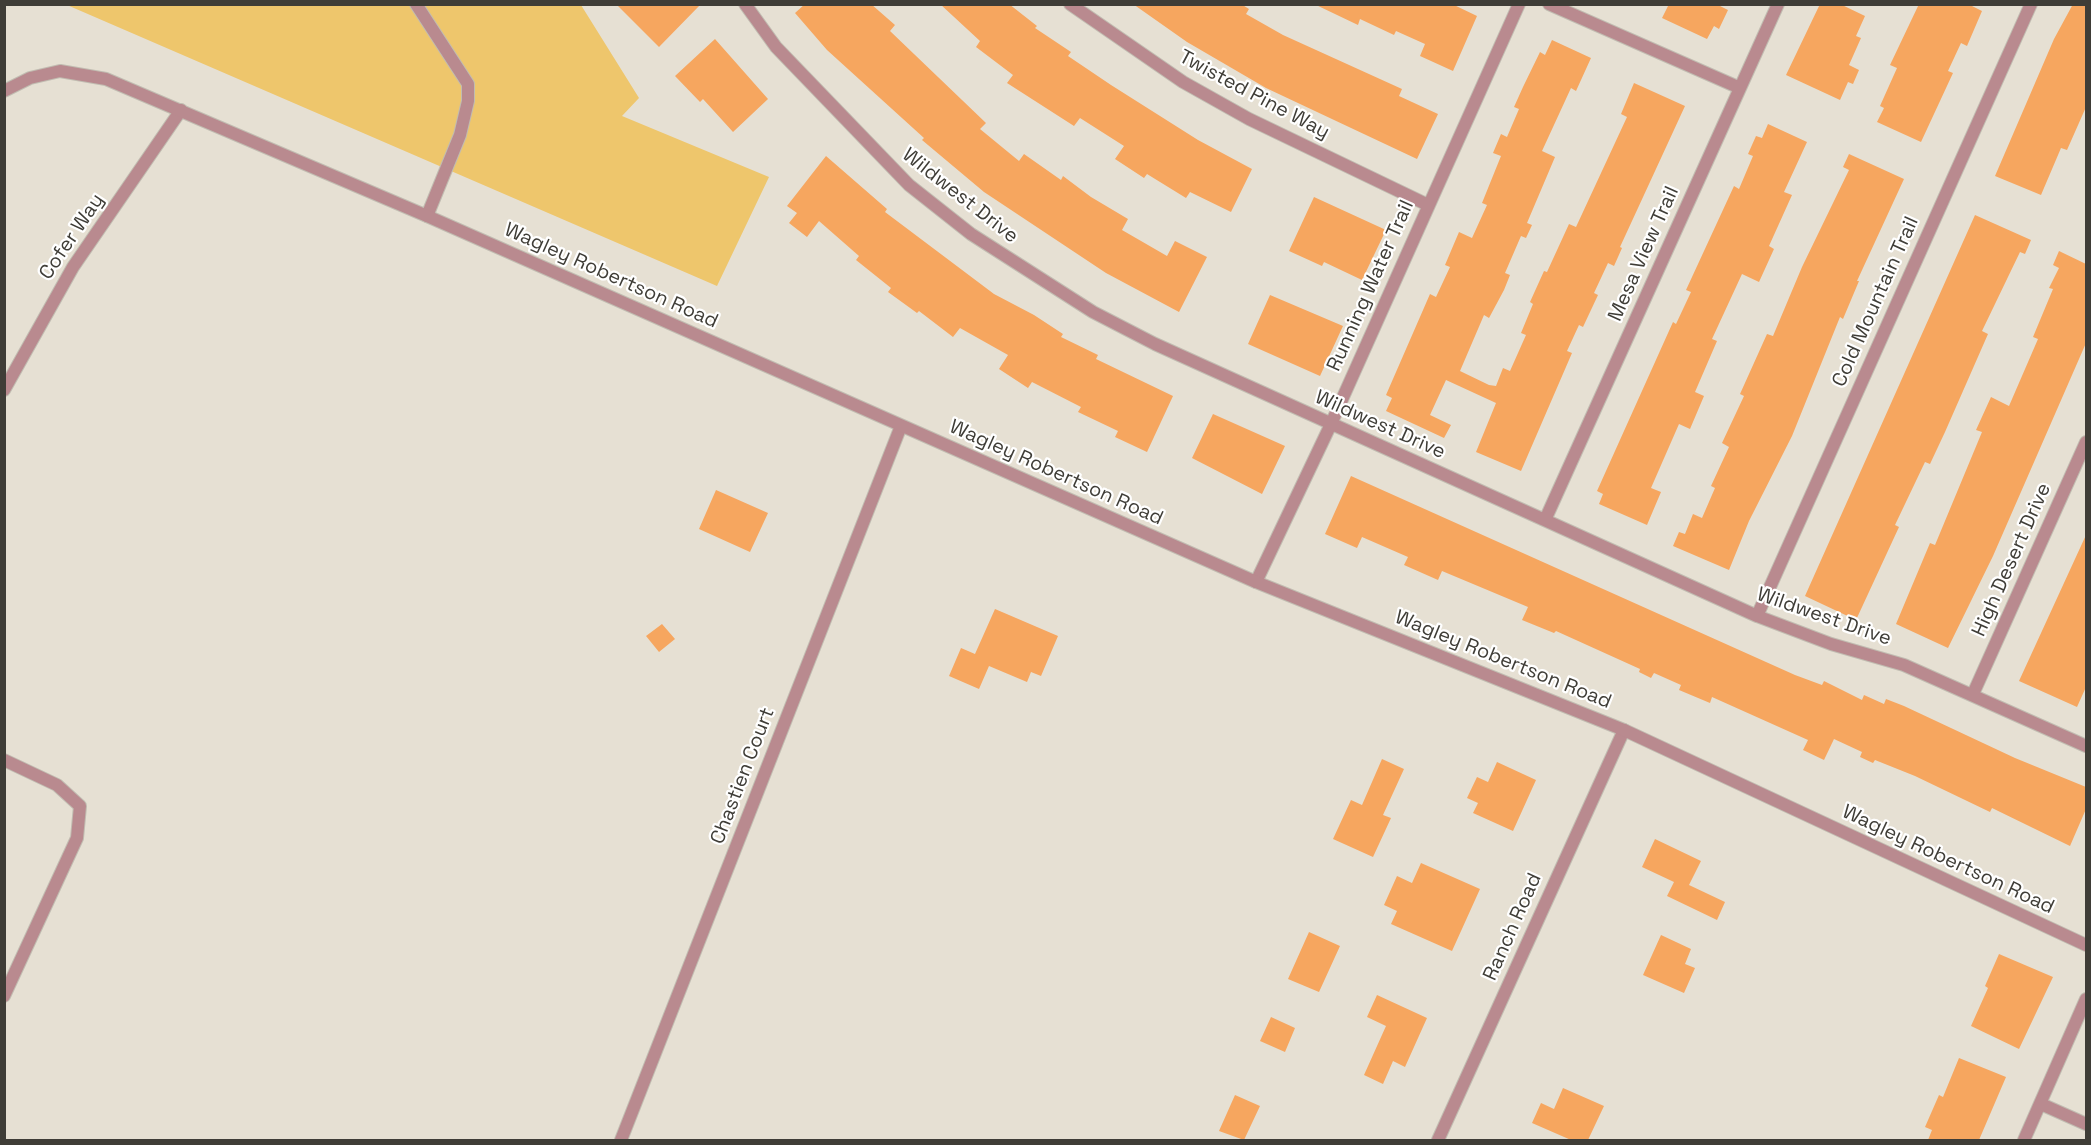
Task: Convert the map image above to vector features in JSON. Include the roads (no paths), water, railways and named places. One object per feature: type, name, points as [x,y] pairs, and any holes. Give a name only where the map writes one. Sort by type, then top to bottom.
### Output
[{"type":"street","points":[[416,4],[468,84],[468,101],[460,135],[427,216]]},
{"type":"street","name":"Wildwest Drive","points":[[745,4],[776,47],[909,185],[971,234],[1093,312],[1155,344],[1757,616],[1831,644],[1881,657],[1973,694],[2086,746]]},
{"type":"street","name":"Twisted Pine Way","points":[[1070,4],[1183,82],[1249,119],[1428,205]]},
{"type":"street","name":"Running Water Trail","points":[[1256,582],[1331,424],[1519,4]]},
{"type":"street","points":[[1549,4],[1740,88]]},
{"type":"street","name":"Mesa View Trail","points":[[1545,520],[1778,4]]},
{"type":"street","name":"Cold Mountain Trail","points":[[1757,616],[2031,4]]},
{"type":"street","name":"Wagley Robertson Road","points":[[4,91],[45,73],[75,72],[106,79],[427,216],[1256,582],[1624,730],[2086,945]]},
{"type":"street","name":"Cofer Way","points":[[4,390],[73,267],[181,110]]},
{"type":"street","name":"Chastien Court","points":[[621,1140],[902,426]]},
{"type":"street","name":"High Desert Drive","points":[[1973,694],[2086,442]]},
{"type":"street","name":"Ranch Road","points":[[1438,1140],[1624,730]]},
{"type":"street","points":[[4,760],[57,785],[80,806],[77,838],[4,996]]},
{"type":"street","points":[[2024,1140],[2042,1104],[2086,999]]},
{"type":"street","points":[[2042,1104],[2086,1124]]}]
